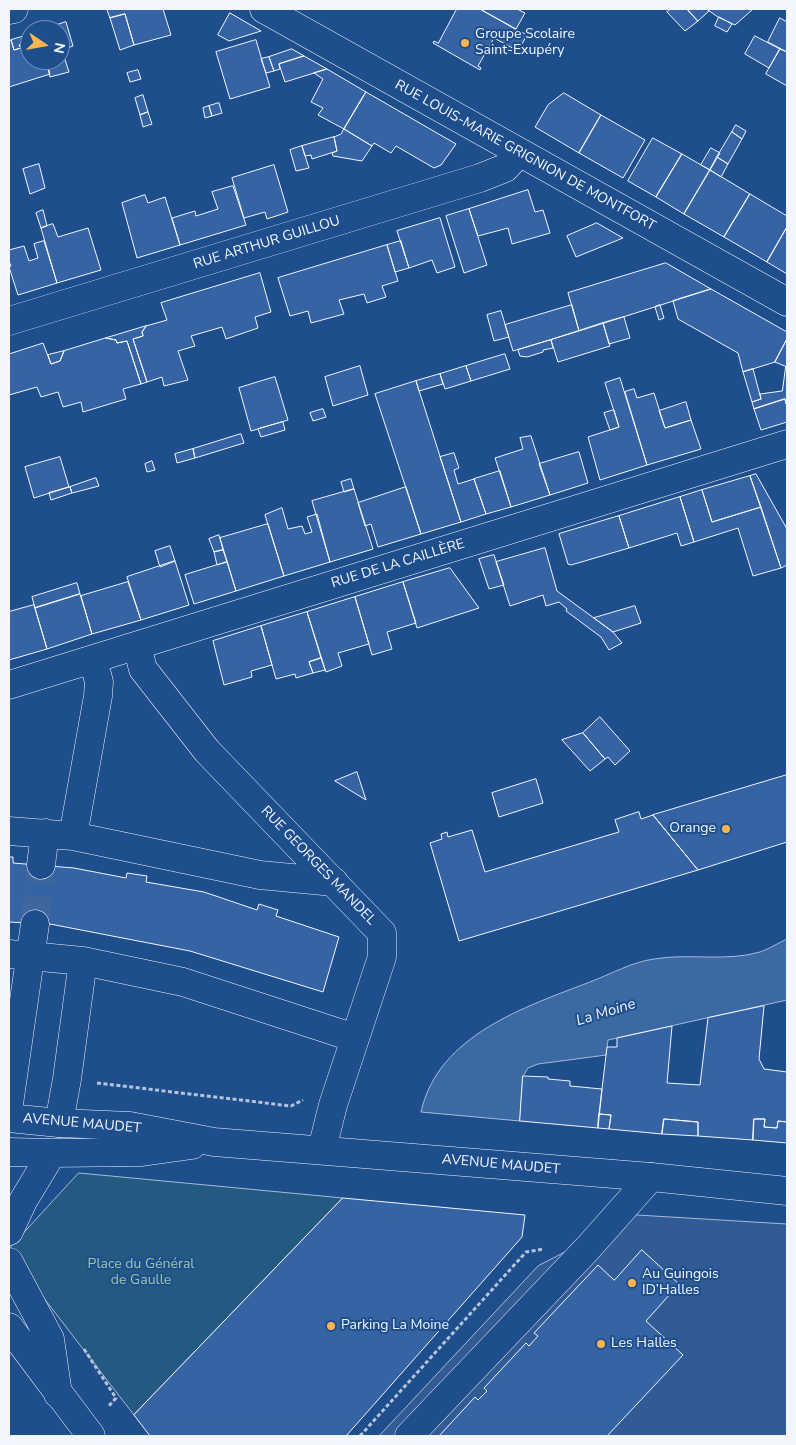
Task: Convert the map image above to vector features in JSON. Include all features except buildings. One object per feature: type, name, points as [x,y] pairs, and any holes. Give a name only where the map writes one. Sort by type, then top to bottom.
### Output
[{"type":"street","points":[[9,10],[14,9]]},
{"type":"street","name":"RUE LOUIS-MARIE GRIGNION DE MONTFORT","points":[[264,9],[787,302]]},
{"type":"street","name":"RUE ARTHUR GUILLOU","points":[[9,322],[480,178],[505,168],[520,153]]},
{"type":"street","name":"RUE DE LA CAILLÈRE","points":[[9,685],[787,444]]},
{"type":"street","name":"RUE GEORGES MANDEL","points":[[137,646],[143,669],[207,751],[382,933],[382,957],[333,1105],[322,1149]]},
{"type":"street","points":[[73,836],[98,696],[99,682],[93,660]]},
{"type":"street","points":[[9,831],[73,836],[260,875],[334,882]]},
{"type":"street","points":[[41,865],[45,833]]},
{"type":"street","points":[[9,1104],[20,955],[35,924]]},
{"type":"street","points":[[20,955],[83,961],[183,982],[356,1038]]},
{"type":"street","points":[[60,1123],[83,961]]},
{"type":"street","name":"AVENUE MAUDET","points":[[9,1118],[60,1123],[130,1126],[214,1142],[322,1149],[651,1177],[787,1191]]},
{"type":"street","name":"AVENUE MAUDET","points":[[9,1152],[52,1154],[142,1152],[214,1142]]},
{"type":"street","points":[[9,1231],[23,1201],[52,1154]]},
{"type":"street","points":[[409,1436],[588,1248],[651,1177]]},
{"type":"street","points":[[9,1262],[50,1338],[58,1394]]},
{"type":"street","points":[[9,1327],[90,1436]]},
{"type":"path","points":[[67,1079],[291,1106],[304,1099],[333,1105]]},
{"type":"green space","name":"Place du Général de Gaulle","points":[[79,1173],[343,1198],[134,1415],[9,1253],[9,1249]]},
{"type":"shaded area","points":[[637,1215],[787,1224],[787,1436],[379,1436],[538,1266]]},
{"type":"water","name":"La Moine","points":[[787,939],[787,1000],[608,1040],[606,1055],[538,1064],[528,1068],[523,1076],[520,1121],[421,1112],[430,1085],[445,1063],[465,1044],[512,1014],[638,963],[667,957],[747,955],[763,951]]},
{"type":"tunnel","points":[[35,924],[41,865]]},
{"type":"place","name":"Groupe Scolaire Saint-Exupéry","points":[[465,43]]},
{"type":"place","name":"Orange","points":[[726,829]]},
{"type":"place","name":"Au Guingois ID’Halles","points":[[632,1283]]},
{"type":"place","name":"Parking La Moine","points":[[331,1326]]},
{"type":"place","name":"Les Halles","points":[[601,1344]]}]
